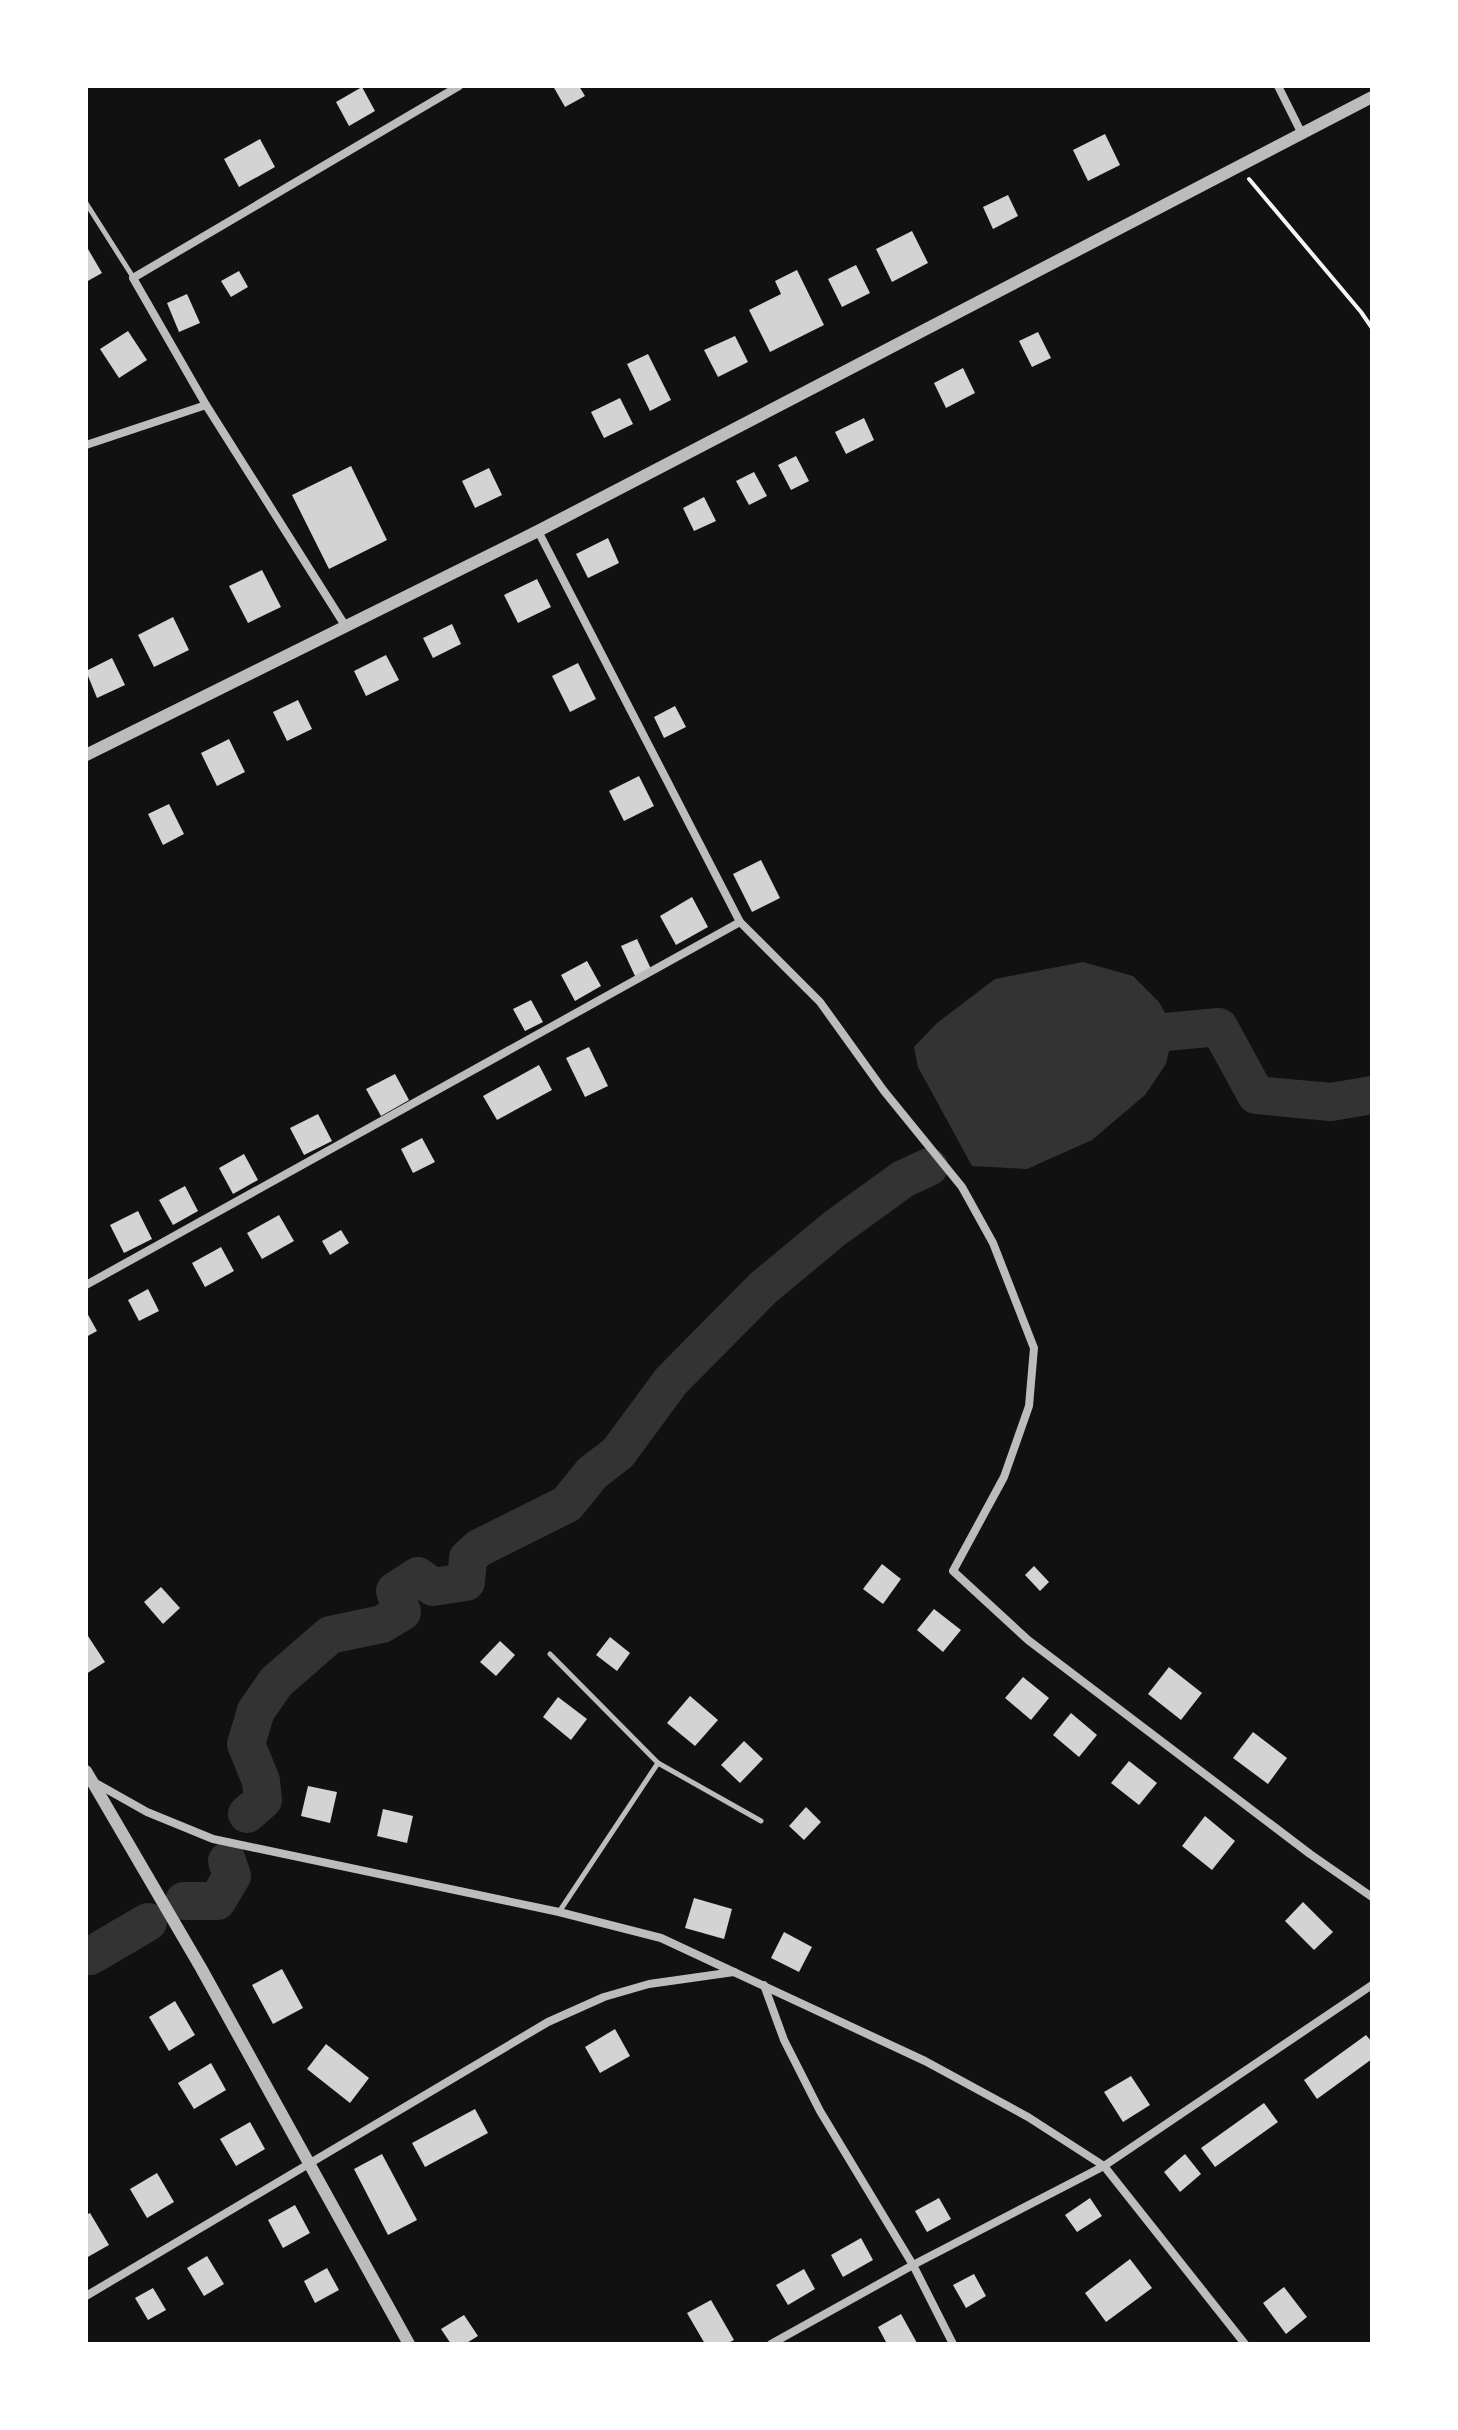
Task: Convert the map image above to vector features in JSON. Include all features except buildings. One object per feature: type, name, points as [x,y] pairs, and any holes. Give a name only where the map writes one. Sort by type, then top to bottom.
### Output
[{"type":"street","points":[[346,627],[206,405],[133,278],[459,86]]},
{"type":"street","points":[[1278,86],[1302,134]]},
{"type":"street","points":[[86,755],[538,531],[1372,97]]},
{"type":"street","points":[[86,445],[206,405]]},
{"type":"street","points":[[538,531],[740,922],[820,1002],[884,1091],[962,1187],[993,1243],[1034,1348],[1029,1406],[1004,1477],[953,1571],[1028,1640],[1310,1854],[1372,1897]]},
{"type":"street","points":[[86,1285],[740,922]]},
{"type":"street","points":[[89,1776],[147,1812],[213,1839],[559,1912],[661,1938],[925,2061],[1028,2117],[1104,2166],[1245,2344]]},
{"type":"street","points":[[89,1776],[201,1968],[409,2344]]},
{"type":"street","points":[[86,2296],[548,2022],[604,1997],[649,1984],[734,1972]]},
{"type":"street","points":[[764,1985],[784,2040],[820,2111],[913,2265],[953,2344]]},
{"type":"street","points":[[771,2344],[913,2265],[1104,2166],[1372,1985]]},
{"type":"lane","points":[[86,203],[133,278]]},
{"type":"lane","points":[[550,1654],[658,1763],[761,1821]]},
{"type":"lane","points":[[559,1912],[658,1763]]},
{"type":"path","points":[[1238,167],[1372,328]]},
{"type":"shaded area","points":[[1083,962],[1133,976],[1159,1002],[1174,1029],[1166,1064],[1145,1095],[1092,1140],[1027,1169],[972,1166],[918,1067],[914,1047],[937,1023],[995,979]]},
{"type":"waterway","points":[[1123,1036],[1219,1027],[1256,1095],[1331,1102],[1372,1095]]},
{"type":"waterway","points":[[247,1814],[263,1800],[261,1781],[246,1744],[256,1711],[276,1682],[330,1635],[382,1624],[402,1612],[395,1591],[418,1576],[433,1587],[466,1582],[468,1558],[479,1548],[567,1504],[592,1473],[618,1453],[671,1381],[763,1288],[834,1229],[903,1179],[929,1167]]},
{"type":"waterway","points":[[184,1901],[217,1901],[232,1876],[227,1861]]},
{"type":"waterway","points":[[86,1955],[90,1956],[148,1922]]}]
